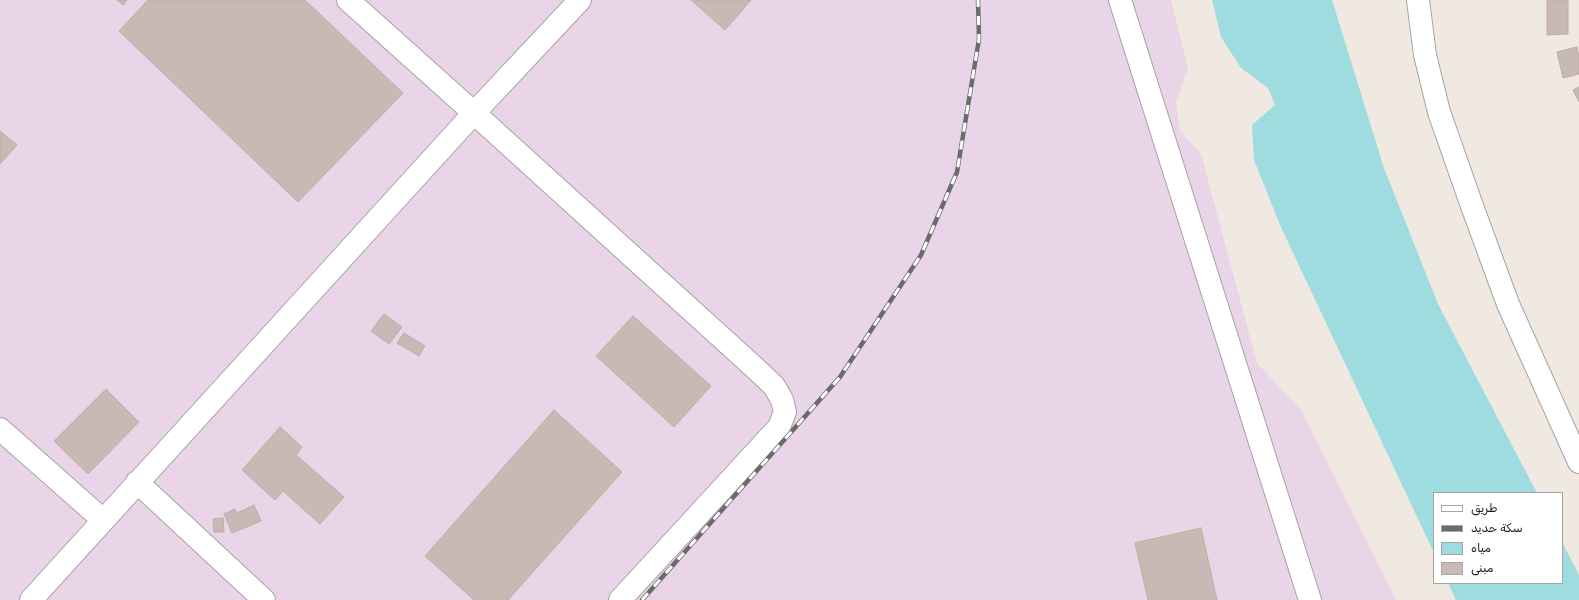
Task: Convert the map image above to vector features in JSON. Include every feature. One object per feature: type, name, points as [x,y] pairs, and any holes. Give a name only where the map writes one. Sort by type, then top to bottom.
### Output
[{"type":"street","points":[[348,0],[769,381],[774,386],[782,400],[785,412],[779,427],[620,600]]},
{"type":"street","points":[[30,600],[474,113],[580,0]]},
{"type":"street","points":[[1120,0],[1310,600]]},
{"type":"street","points":[[1418,0],[1425,55],[1439,112],[1508,304],[1579,462]]},
{"type":"street","points":[[0,429],[103,520]]},
{"type":"street","points":[[138,482],[264,600]]},
{"type":"shaded area","points":[[0,0],[1171,0],[1188,68],[1176,102],[1180,131],[1201,154],[1257,363],[1302,411],[1396,600],[0,600]]},
{"type":"water","points":[[1212,0],[1332,0],[1384,168],[1438,304],[1536,492],[1433,492],[1433,551],[1280,225],[1254,160],[1252,125],[1275,105],[1268,88],[1241,68],[1221,37]]},
{"type":"water","points":[[1563,544],[1579,575],[1579,600],[1456,600],[1448,584],[1563,584]]},
{"type":"building","points":[[117,0],[127,0],[123,5]]},
{"type":"building","points":[[148,0],[305,0],[403,93],[298,202],[119,31]]},
{"type":"building","points":[[691,0],[751,0],[725,30]]},
{"type":"building","points":[[1547,0],[1568,0],[1568,34],[1547,35]]},
{"type":"building","points":[[1577,47],[1579,57],[1579,74],[1563,78],[1557,52]]},
{"type":"building","points":[[1579,87],[1579,102],[1573,90]]},
{"type":"building","points":[[0,131],[17,145],[0,164]]},
{"type":"building","points":[[384,314],[402,327],[389,344],[371,331]]},
{"type":"building","points":[[633,316],[711,386],[674,427],[596,356]]},
{"type":"building","points":[[404,333],[425,346],[419,356],[397,343]]},
{"type":"building","points":[[106,389],[139,422],[88,474],[54,441]]},
{"type":"building","points":[[554,410],[622,472],[508,600],[474,600],[425,556]]},
{"type":"building","points":[[280,427],[302,447],[296,455],[344,497],[320,524],[283,491],[275,500],[242,470]]},
{"type":"building","points":[[254,505],[261,521],[232,533],[224,514],[235,509],[237,513]]},
{"type":"building","points":[[223,518],[224,532],[214,532],[213,519]]},
{"type":"building","points":[[1201,528],[1217,600],[1148,600],[1135,543]]},
{"type":"railway","points":[[642,600],[840,377],[921,255],[957,172],[979,39],[978,0]]}]
